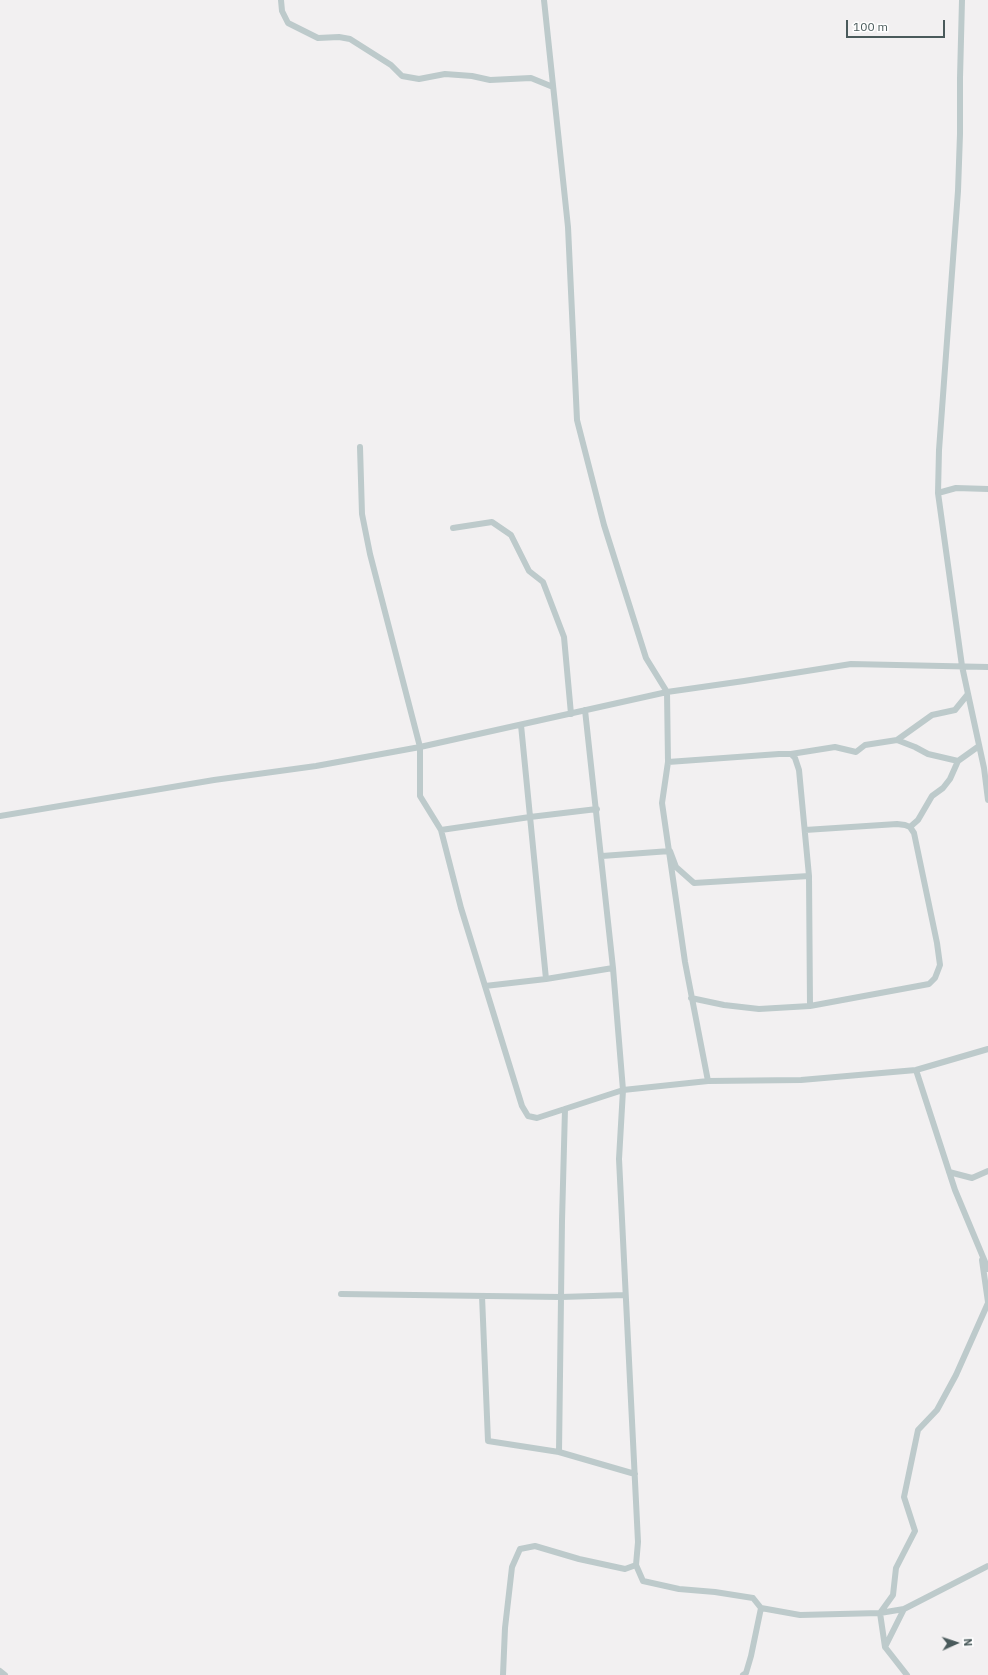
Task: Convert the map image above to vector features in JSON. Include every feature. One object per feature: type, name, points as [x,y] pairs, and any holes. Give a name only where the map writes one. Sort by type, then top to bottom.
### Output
[{"type":"street","points":[[281,0],[282,11],[288,23],[318,38],[339,37],[350,39],[391,65],[402,76],[418,79],[445,74],[472,76],[490,80],[531,78],[553,87]]},
{"type":"street","points":[[544,0],[568,227],[577,420],[604,525],[641,643],[646,658],[667,692],[668,762],[662,803],[691,998],[708,1081]]},
{"type":"street","points":[[962,0],[958,191],[939,450],[938,493],[962,666],[979,746],[986,768],[988,800]]},
{"type":"street","points":[[360,447],[362,514],[370,554],[420,747],[420,796],[441,830],[461,908],[524,1112],[528,1116],[537,1118],[623,1090],[708,1081],[801,1080],[916,1070],[988,1050]]},
{"type":"street","points":[[938,493],[956,488],[988,489]]},
{"type":"street","points":[[453,528],[492,522],[511,535],[529,571],[543,582],[564,637],[571,714]]},
{"type":"street","points":[[0,816],[207,782],[316,766],[420,747],[667,692],[851,664],[988,667]]},
{"type":"street","points":[[668,762],[791,754],[835,747],[856,752],[865,745],[897,740],[932,715],[955,710],[968,694]]},
{"type":"street","points":[[585,710],[614,968],[623,1090],[619,1158],[638,1542],[636,1565],[643,1581],[679,1589],[715,1592],[754,1598],[761,1608],[800,1614],[880,1613],[904,1609],[988,1566]]},
{"type":"street","points":[[522,725],[546,979]]},
{"type":"street","points":[[897,740],[928,754],[958,761]]},
{"type":"street","points":[[910,827],[918,820],[932,796],[943,788],[950,779],[958,761],[979,746]]},
{"type":"street","points":[[791,754],[795,758],[800,770],[809,876],[810,1006]]},
{"type":"street","points":[[441,830],[597,809]]},
{"type":"street","points":[[691,998],[724,1005],[759,1009],[810,1006],[929,984],[936,978],[940,965],[937,943],[914,833],[910,827],[905,824],[897,824],[805,830]]},
{"type":"street","points":[[602,856],[670,851]]},
{"type":"street","points":[[670,851],[676,867],[694,883],[809,876]]},
{"type":"street","points":[[485,986],[546,979],[614,968]]},
{"type":"street","points":[[916,1070],[955,1190],[988,1268]]},
{"type":"street","points":[[559,1452],[565,1109]]},
{"type":"street","points":[[949,1172],[972,1178],[988,1171]]},
{"type":"street","points":[[907,1675],[885,1648],[880,1613],[893,1595],[896,1568],[915,1531],[904,1497],[918,1430],[937,1410],[956,1374],[988,1303],[981,1252]]},
{"type":"street","points":[[340,1294],[561,1297],[625,1296]]},
{"type":"street","points":[[482,1296],[488,1441],[559,1452],[635,1474]]},
{"type":"street","points":[[503,1675],[505,1628],[512,1567],[520,1549],[535,1546],[579,1559],[625,1569],[636,1565]]},
{"type":"street","points":[[743,1675],[746,1673],[751,1656],[761,1608]]},
{"type":"street","points":[[885,1648],[904,1609]]},
{"type":"street","points":[[0,1670],[5,1675]]}]
